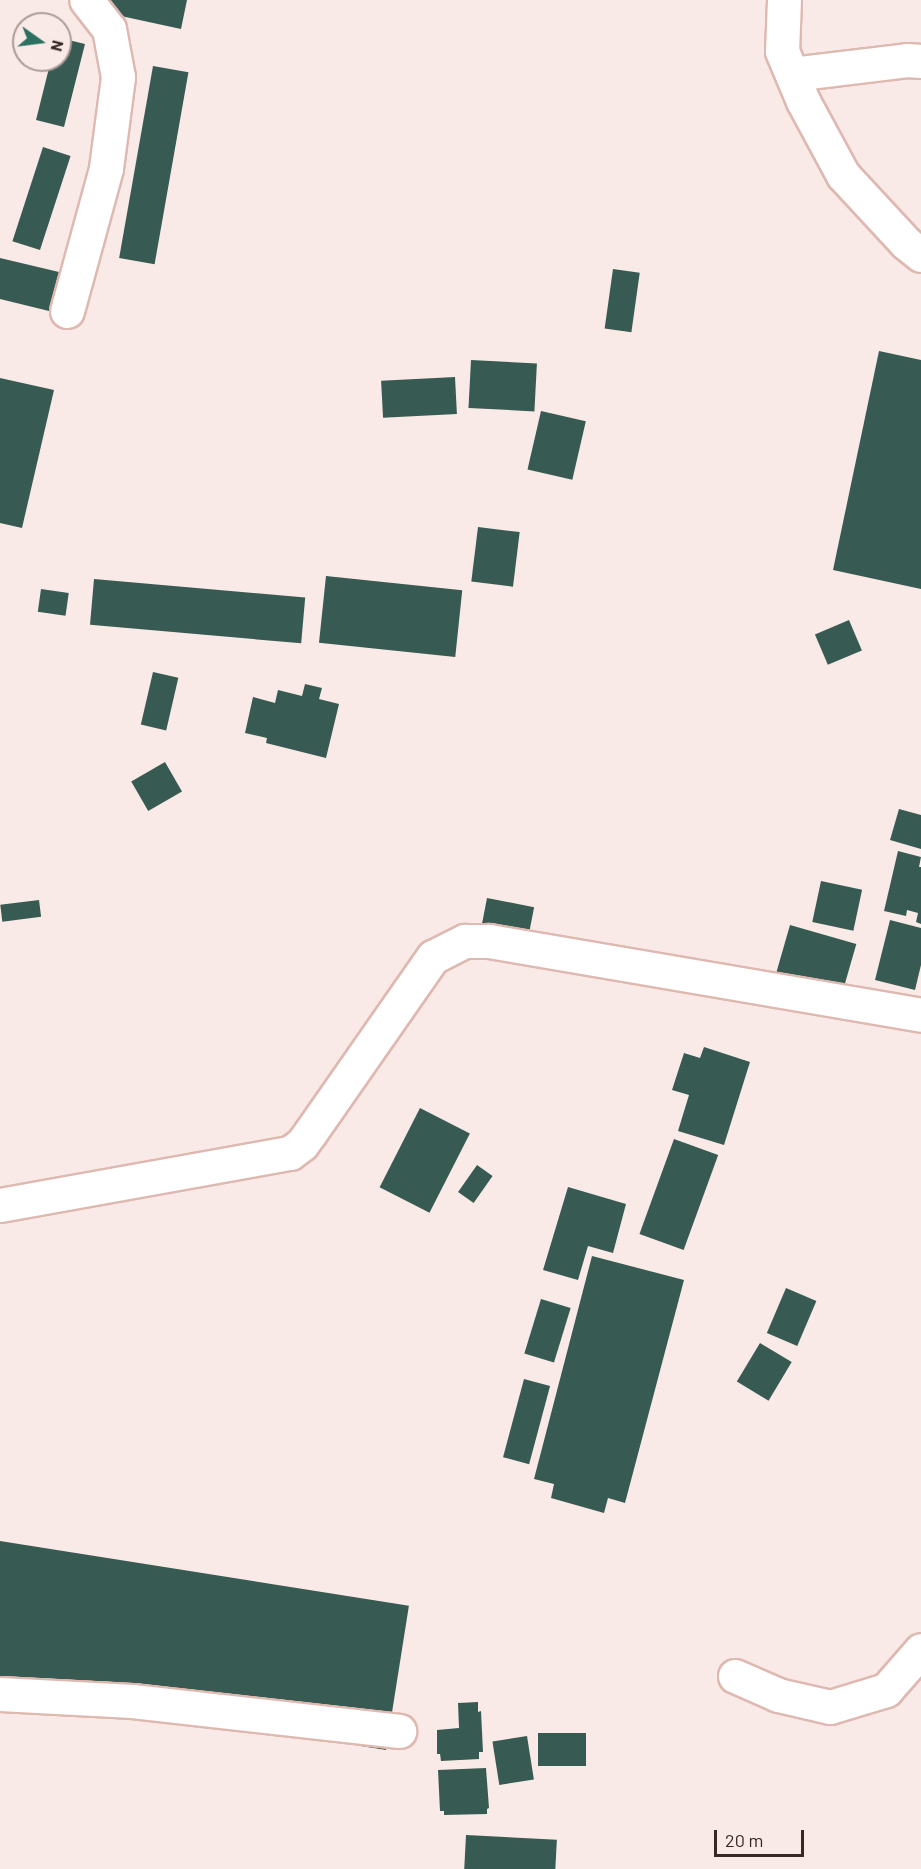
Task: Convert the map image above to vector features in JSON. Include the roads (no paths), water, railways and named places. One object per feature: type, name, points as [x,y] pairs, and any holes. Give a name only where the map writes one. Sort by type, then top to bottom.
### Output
[{"type":"street","points":[[67,311],[106,168],[118,78],[109,29],[86,0]]},
{"type":"street","points":[[784,0],[782,51],[803,101],[843,175],[906,243],[921,255]]},
{"type":"street","points":[[792,74],[907,60],[921,62]]},
{"type":"street","points":[[0,1206],[290,1153],[306,1139],[433,957],[465,941],[501,943],[921,1015]]},
{"type":"street","points":[[735,1676],[778,1695],[830,1707],[886,1690],[921,1650]]},
{"type":"street","points":[[0,1694],[132,1701],[399,1731]]}]
